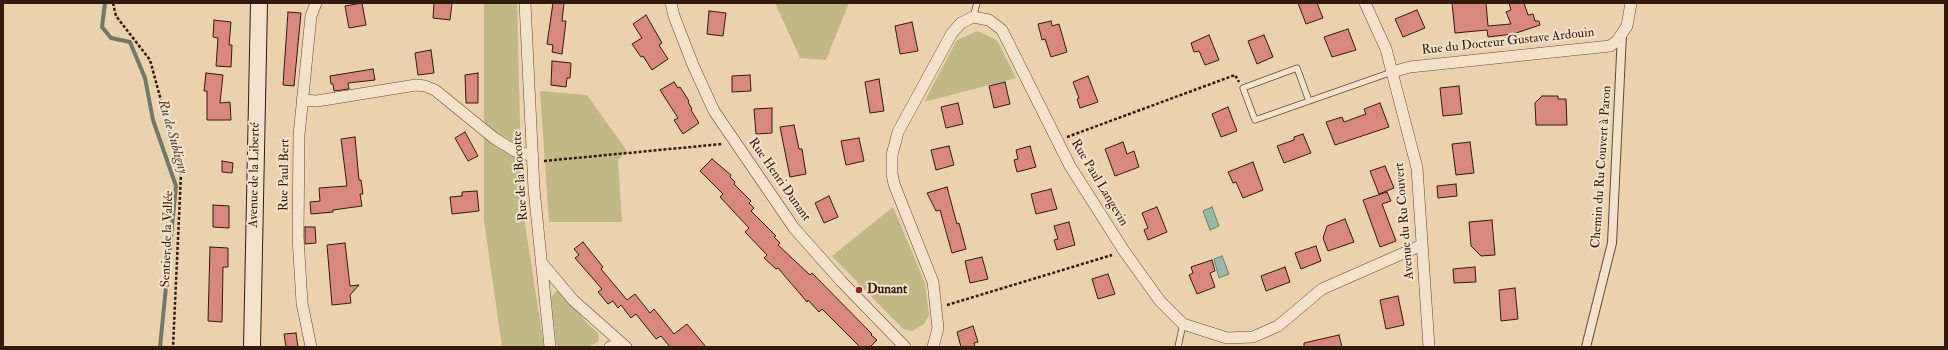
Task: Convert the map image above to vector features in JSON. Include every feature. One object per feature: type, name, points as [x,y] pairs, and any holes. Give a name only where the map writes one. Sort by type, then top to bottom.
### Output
[{"type":"main road","name":"Avenue de la Liberté","points":[[252,347],[259,3]]},
{"type":"street","points":[[306,3],[310,16]]},
{"type":"street","name":"Rue Paul Bert","points":[[311,347],[302,303],[298,237],[299,135],[310,16],[316,3]]},
{"type":"street","name":"Rue de la Bocotte","points":[[525,3],[533,159],[550,347]]},
{"type":"street","name":"Rue Henri Dunant","points":[[671,3],[674,16],[693,65],[714,111],[794,228],[841,281],[906,347]]},
{"type":"street","name":"Avenue du Ru Couvert","points":[[1365,3],[1386,49],[1417,168],[1428,347]]},
{"type":"street","points":[[1622,34],[1630,18],[1631,3]]},
{"type":"street","points":[[933,347],[938,328],[933,282],[894,184],[892,174],[892,155],[898,132],[952,33],[961,23],[973,17]]},
{"type":"street","name":"Rue Paul Langevin","points":[[973,17],[989,20],[1002,30],[1070,166],[1124,251],[1160,302],[1183,324],[1227,338],[1253,337],[1278,326],[1322,289],[1422,245]]},
{"type":"street","name":"Rue du Docteur Gustave Ardouin","points":[[1392,72],[1410,67],[1610,46],[1622,34]]},
{"type":"street","name":"Chemin du Ru Couvert à Paron","points":[[1586,347],[1612,243],[1622,34]]},
{"type":"street","points":[[302,100],[317,101],[416,86],[425,86],[435,90],[494,138],[515,151],[533,159]]},
{"type":"street","points":[[542,263],[573,300],[624,346]]},
{"type":"street","points":[[610,347],[624,346]]},
{"type":"lane","points":[[973,17],[976,3]]},
{"type":"lane","points":[[1309,101],[1296,68],[1243,88],[1255,120],[1392,72]]},
{"type":"lane","points":[[1178,347],[1183,324]]},
{"type":"path","name":"Sentier de la Vallée","points":[[112,3],[116,16],[150,60],[181,174],[173,347]]},
{"type":"path","points":[[1057,141],[1235,75],[1243,88]]},
{"type":"path","points":[[533,159],[624,155],[736,143]]},
{"type":"path","points":[[937,308],[1124,251]]},
{"type":"shaded area","points":[[484,3],[517,3],[522,204],[544,347],[502,347],[484,221]]},
{"type":"shaded area","points":[[775,3],[849,3],[826,60],[800,58]]},
{"type":"shaded area","points":[[977,31],[997,40],[1016,78],[924,102],[957,40]]},
{"type":"shaded area","points":[[540,91],[587,95],[627,151],[618,160],[622,222],[549,222]]},
{"type":"shaded area","points":[[893,207],[925,283],[929,315],[924,324],[913,331],[903,329],[832,256]]},
{"type":"shaded area","points":[[1212,207],[1219,226],[1210,230],[1203,211]]},
{"type":"shaded area","points":[[1222,256],[1229,274],[1219,278],[1214,259]]},
{"type":"shaded area","points":[[556,291],[560,292],[598,333],[598,342],[588,347],[559,347],[556,343],[551,297]]},
{"type":"building","points":[[362,3],[366,25],[349,28],[345,6]]},
{"type":"building","points":[[434,3],[452,3],[450,20],[433,18]]},
{"type":"building","points":[[553,3],[564,3],[562,21],[566,21],[562,54],[552,52],[553,45],[547,44]]},
{"type":"building","points":[[1298,3],[1317,3],[1323,18],[1306,24]]},
{"type":"building","points":[[1452,3],[1486,3],[1488,26],[1511,24],[1506,12],[1511,10],[1509,3],[1524,3],[1528,15],[1533,14],[1535,21],[1539,21],[1540,25],[1513,34],[1488,37],[1487,30],[1455,33]]},
{"type":"building","points":[[1417,10],[1425,28],[1403,37],[1395,19]]},
{"type":"building","points":[[709,11],[726,13],[723,36],[707,34]]},
{"type":"building","points":[[288,12],[301,13],[294,86],[283,85]]},
{"type":"building","points":[[646,15],[662,43],[659,45],[668,59],[652,70],[643,56],[641,57],[632,44],[642,38],[633,24]]},
{"type":"building","points":[[214,20],[231,22],[229,45],[232,45],[231,67],[216,66],[218,38],[213,37]]},
{"type":"building","points":[[1051,21],[1052,26],[1059,24],[1067,52],[1051,57],[1045,39],[1042,40],[1038,24]]},
{"type":"building","points":[[912,22],[918,51],[900,54],[895,26]]},
{"type":"building","points":[[1348,29],[1356,50],[1332,57],[1324,37]]},
{"type":"building","points":[[1209,35],[1219,60],[1205,65],[1199,51],[1194,52],[1191,43]]},
{"type":"building","points":[[1264,35],[1273,57],[1257,64],[1248,41]]},
{"type":"building","points":[[431,50],[434,73],[418,75],[415,53]]},
{"type":"building","points":[[552,61],[571,63],[570,78],[567,78],[566,87],[551,85]]},
{"type":"building","points":[[373,69],[375,80],[348,83],[349,89],[334,91],[330,76]]},
{"type":"building","points":[[206,73],[223,75],[220,103],[230,102],[231,120],[207,120],[207,91],[204,91]]},
{"type":"building","points":[[478,73],[478,103],[466,103],[465,75]]},
{"type":"building","points":[[750,75],[751,91],[732,92],[732,76]]},
{"type":"building","points":[[1088,76],[1098,102],[1080,108],[1077,99],[1079,98],[1073,82]]},
{"type":"building","points":[[879,79],[884,111],[870,113],[865,82]]},
{"type":"building","points":[[674,82],[678,88],[680,87],[689,101],[691,110],[699,123],[683,134],[674,120],[678,118],[660,90]]},
{"type":"building","points":[[1005,82],[1010,104],[994,108],[989,86]]},
{"type":"building","points":[[1459,86],[1462,114],[1443,116],[1440,88]]},
{"type":"building","points":[[1542,96],[1558,96],[1558,99],[1566,99],[1567,125],[1536,125],[1535,103]]},
{"type":"building","points":[[958,103],[963,124],[946,128],[941,107]]},
{"type":"building","points":[[1380,103],[1389,127],[1335,145],[1326,122],[1342,117],[1344,122],[1366,114],[1364,109]]},
{"type":"building","points":[[1228,107],[1237,131],[1221,137],[1212,114]]},
{"type":"building","points":[[772,108],[772,133],[756,134],[754,109]]},
{"type":"building","points":[[794,125],[799,149],[802,149],[806,174],[790,177],[780,127]]},
{"type":"building","points":[[465,132],[478,156],[468,161],[455,138]]},
{"type":"building","points":[[1303,134],[1311,153],[1284,163],[1277,146],[1294,140],[1294,137]]},
{"type":"building","points":[[355,137],[359,180],[361,180],[363,194],[360,194],[362,206],[333,210],[333,212],[311,214],[310,202],[320,201],[319,188],[347,186],[341,139]]},
{"type":"building","points":[[859,138],[864,161],[846,165],[841,141]]},
{"type":"building","points":[[1123,142],[1127,154],[1134,151],[1139,167],[1115,176],[1105,149]]},
{"type":"building","points":[[1470,142],[1474,173],[1456,175],[1452,144]]},
{"type":"building","points":[[949,146],[954,165],[936,170],[931,150]]},
{"type":"building","points":[[1030,146],[1036,167],[1017,172],[1014,160],[1018,159],[1016,150]]},
{"type":"building","points":[[712,159],[731,175],[730,177],[735,182],[734,184],[751,201],[749,203],[754,208],[751,211],[776,236],[774,237],[780,243],[778,245],[810,275],[812,273],[872,334],[871,335],[877,340],[870,347],[860,347],[822,309],[819,312],[808,300],[807,302],[778,268],[776,269],[764,258],[767,255],[745,232],[749,228],[720,197],[723,194],[700,171]]},
{"type":"building","points":[[222,161],[233,163],[232,173],[222,172]]},
{"type":"building","points":[[1253,162],[1263,190],[1243,198],[1236,182],[1233,183],[1228,172]]},
{"type":"building","points":[[1385,166],[1394,188],[1379,194],[1370,171]]},
{"type":"building","points":[[1456,184],[1457,196],[1438,198],[1437,186]]},
{"type":"building","points":[[947,187],[957,224],[959,223],[966,249],[952,253],[940,210],[936,211],[927,193]]},
{"type":"building","points":[[1051,189],[1057,209],[1036,214],[1031,194]]},
{"type":"building","points":[[477,191],[479,211],[452,214],[450,197],[462,196],[462,192]]},
{"type":"building","points":[[1387,192],[1391,201],[1382,204],[1396,241],[1380,247],[1363,200]]},
{"type":"building","points":[[829,196],[838,217],[824,223],[815,203]]},
{"type":"building","points":[[213,205],[229,206],[229,228],[213,227]]},
{"type":"building","points":[[1157,207],[1167,232],[1148,240],[1144,230],[1148,228],[1142,213]]},
{"type":"building","points":[[1345,219],[1354,242],[1328,251],[1323,238],[1327,226]]},
{"type":"building","points":[[1492,220],[1495,255],[1481,256],[1471,246],[1469,222]]},
{"type":"building","points":[[1069,222],[1075,245],[1057,250],[1054,240],[1058,239],[1054,226]]},
{"type":"building","points":[[305,227],[315,227],[316,243],[305,244]]},
{"type":"building","points":[[583,242],[603,267],[601,269],[627,300],[635,294],[650,313],[654,309],[674,334],[687,324],[706,347],[670,347],[661,336],[656,339],[636,314],[631,318],[621,305],[618,308],[613,301],[608,304],[598,292],[602,289],[575,258],[579,255],[574,249]]},
{"type":"building","points":[[345,243],[350,286],[359,285],[350,295],[351,303],[332,305],[327,245]]},
{"type":"building","points":[[1316,246],[1321,261],[1301,269],[1295,253]]},
{"type":"building","points":[[210,247],[228,248],[228,267],[223,267],[222,322],[208,321]]},
{"type":"building","points":[[982,257],[988,279],[970,283],[965,261]]},
{"type":"building","points":[[1212,260],[1215,271],[1210,273],[1215,287],[1197,294],[1189,275],[1193,273],[1191,267]]},
{"type":"building","points":[[1285,267],[1290,282],[1266,291],[1261,276]]},
{"type":"building","points":[[1475,267],[1476,282],[1454,283],[1453,269]]},
{"type":"building","points":[[1108,274],[1115,294],[1098,299],[1092,279]]},
{"type":"building","points":[[1515,288],[1518,319],[1501,321],[1499,290]]},
{"type":"building","points":[[1398,296],[1404,325],[1386,329],[1380,300]]},
{"type":"building","points":[[973,326],[978,342],[974,343],[975,347],[961,347],[957,332]]},
{"type":"building","points":[[296,333],[298,347],[286,347],[284,334]]},
{"type":"building","points":[[1339,335],[1342,347],[1304,347],[1304,343]]},
{"type":"waterway","name":"Ru de Subligny","points":[[105,3],[102,27],[111,38],[130,42],[145,78],[153,120],[176,186],[160,347]]},
{"type":"place","name":"Dunant","points":[[859,290]]}]
